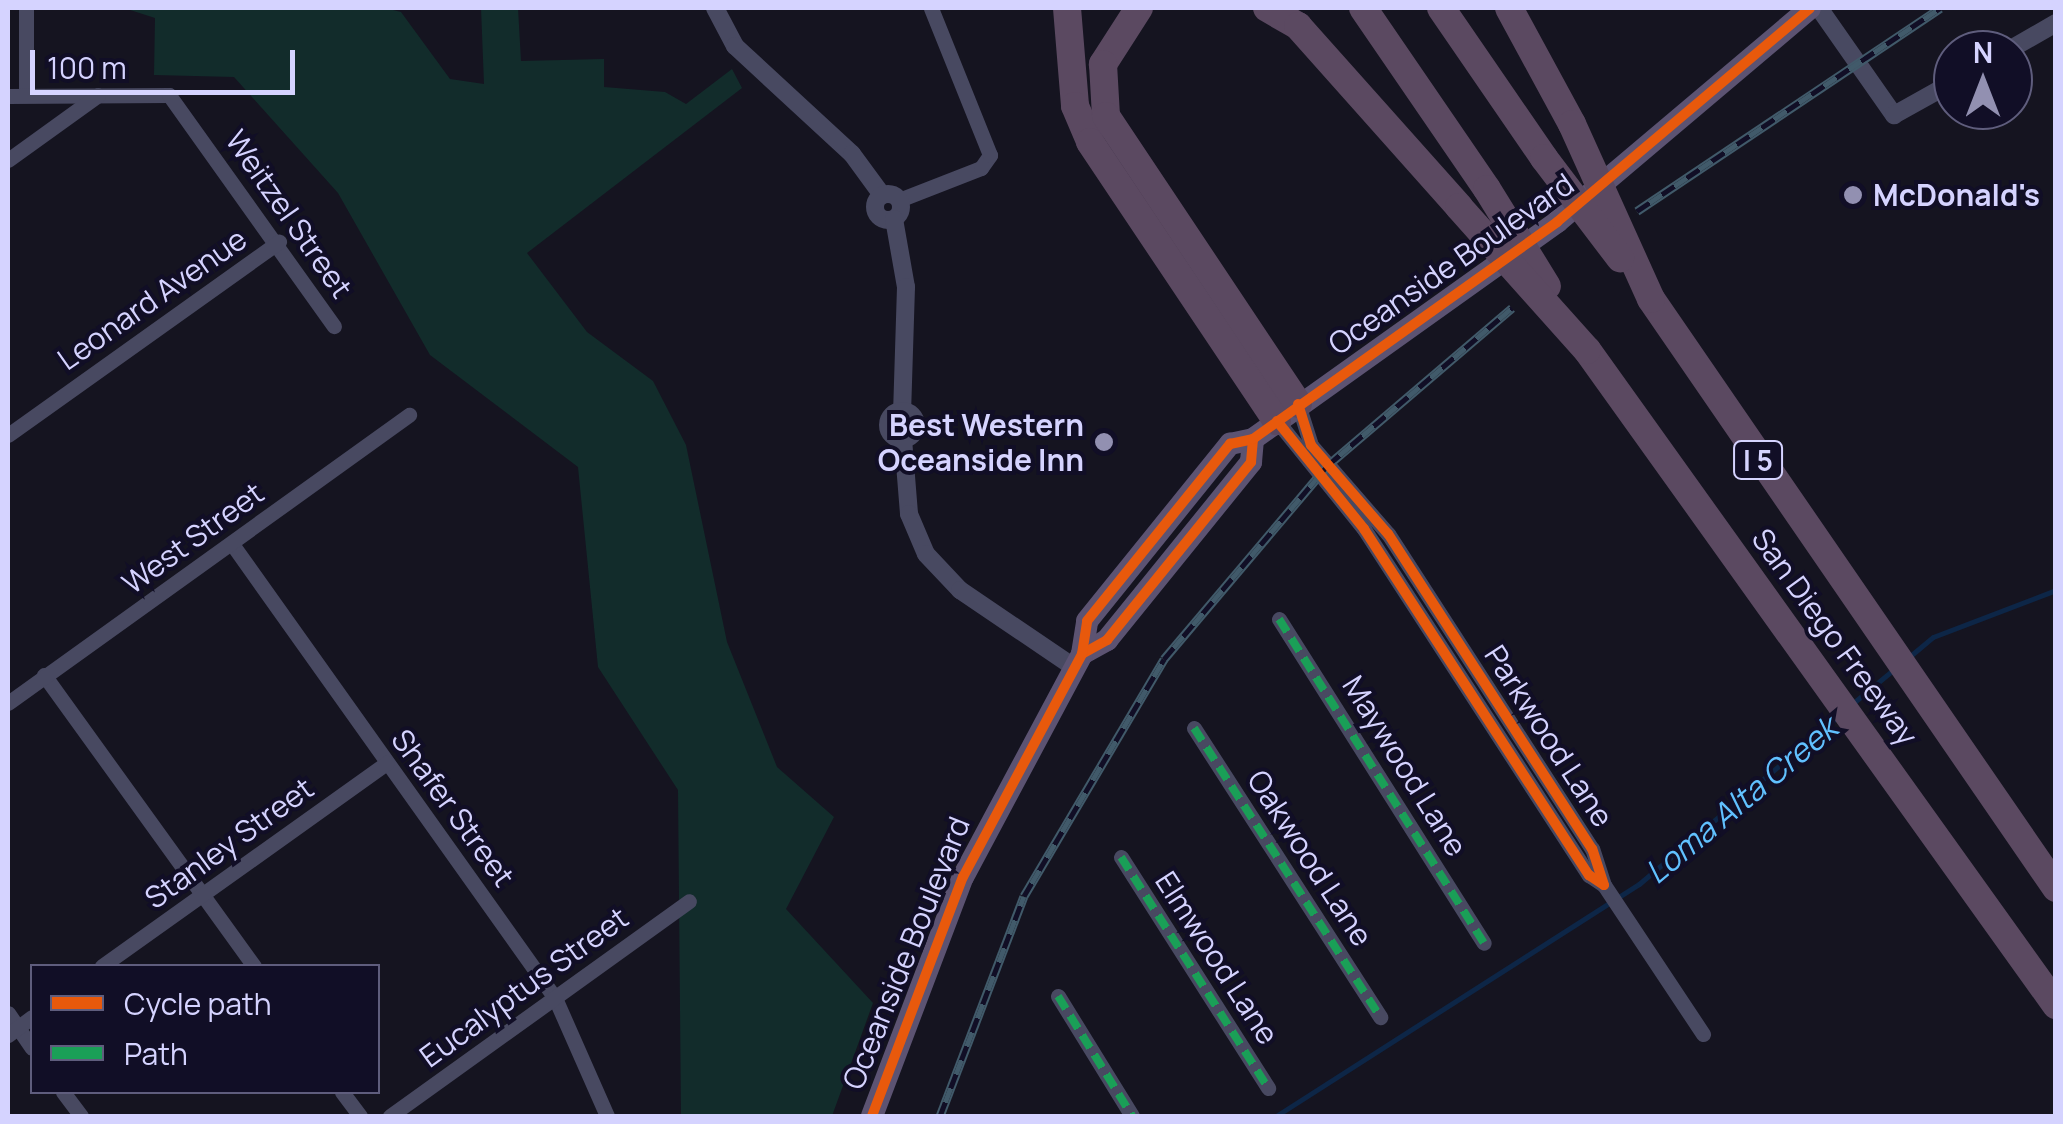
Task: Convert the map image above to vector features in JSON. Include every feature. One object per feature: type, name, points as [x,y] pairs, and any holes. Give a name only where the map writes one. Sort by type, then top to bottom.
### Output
[{"type":"highway","points":[[1067,8],[1072,89],[1090,142],[1288,412]]},
{"type":"highway","points":[[1139,8],[1103,64],[1106,116],[1288,412]]},
{"type":"highway","points":[[1267,8],[1298,26],[1587,350]]},
{"type":"highway","name":"San Diego Freeway","points":[[1363,8],[1487,190],[1587,350],[1885,761],[2056,1005]]},
{"type":"highway","name":"San Diego Freeway","points":[[1441,8],[1544,158],[1651,300],[1865,620],[2056,888]]},
{"type":"highway","points":[[1509,8],[1572,124],[1651,300]]},
{"type":"main road","name":"Oceanside Boulevard","points":[[872,1116],[963,877],[1078,661],[1107,640],[1252,462],[1254,439],[1636,163],[1810,8]]},
{"type":"street","points":[[26,8],[26,96]]},
{"type":"street","points":[[715,8],[735,46],[852,154],[892,205],[906,287],[902,411],[916,425],[903,439],[909,514],[926,554],[960,590],[1078,661]]},
{"type":"street","points":[[892,205],[981,168],[990,155],[932,8]]},
{"type":"street","points":[[1818,8],[1894,115],[1933,93]]},
{"type":"street","points":[[2033,36],[2056,23]]},
{"type":"street","points":[[8,96],[98,95]]},
{"type":"street","points":[[8,160],[98,95]]},
{"type":"street","name":"Weitzel Street","points":[[98,95],[170,95],[279,242],[334,326]]},
{"type":"street","name":"Leonard Avenue","points":[[8,435],[279,242]]},
{"type":"street","name":"Parkwood Lane","points":[[1288,412],[1311,445],[1371,509],[1592,849],[1604,885],[1703,1034]]},
{"type":"street","name":"Parkwood Lane","points":[[1288,412],[1589,875],[1604,885]]},
{"type":"street","name":"West Street","points":[[8,703],[409,415]]},
{"type":"street","name":"Shafer Street","points":[[232,544],[555,998],[607,1116]]},
{"type":"street","name":"Maywood Lane","points":[[1279,619],[1484,943]]},
{"type":"street","points":[[44,675],[253,964]]},
{"type":"street","name":"Oakwood Lane","points":[[1194,728],[1380,1017]]},
{"type":"street","name":"Stanley Street","points":[[105,964],[387,763]]},
{"type":"street","name":"Elmwood Lane","points":[[1120,857],[1268,1088]]},
{"type":"street","name":"Eucalyptus Street","points":[[390,1116],[690,901]]},
{"type":"street","points":[[1058,996],[1132,1116]]},
{"type":"street","points":[[8,1013],[13,1031]]},
{"type":"street","points":[[65,1094],[81,1116]]},
{"type":"street","points":[[344,1094],[360,1116]]},
{"type":"green space","points":[[385,8],[401,12],[450,79],[484,84],[481,8],[518,8],[521,61],[604,59],[604,87],[665,92],[686,104],[732,69],[742,88],[527,253],[587,332],[653,381],[686,445],[727,642],[777,767],[834,817],[786,909],[873,1003],[832,1116],[681,1116],[678,790],[598,667],[578,467],[430,355],[338,193],[234,77],[154,75],[155,18],[127,9]]},
{"type":"waterway","name":"Loma Alta Creek","points":[[1909,657],[1933,637],[2056,590]]},
{"type":"waterway","name":"Loma Alta Creek","points":[[1852,704],[1893,670]]},
{"type":"waterway","name":"Loma Alta Creek","points":[[1276,1116],[1639,884],[1839,715]]},
{"type":"railway","points":[[1637,211],[1940,8]]},
{"type":"railway","points":[[940,1116],[1024,896],[1164,659],[1328,465],[1512,308]]},
{"type":"marked path","points":[[1279,619],[1484,943]]},
{"type":"marked path","points":[[1194,728],[1380,1017]]},
{"type":"marked path","points":[[1121,857],[1268,1088]]},
{"type":"marked path","points":[[1058,996],[1132,1116]]},
{"type":"cycle path","points":[[872,1116],[963,877],[1082,654],[1087,621],[1230,444],[1253,439],[1557,222],[1810,8]]},
{"type":"cycle path","points":[[1277,421],[1364,529],[1589,875],[1604,885],[1592,849],[1388,534],[1311,445],[1298,404]]},
{"type":"cycle path","points":[[1082,654],[1107,640],[1251,462],[1253,439]]},
{"type":"place","name":"McDonald's","points":[[1853,195]]},
{"type":"place","name":"Best Western Oceanside Inn","points":[[1104,442]]}]
